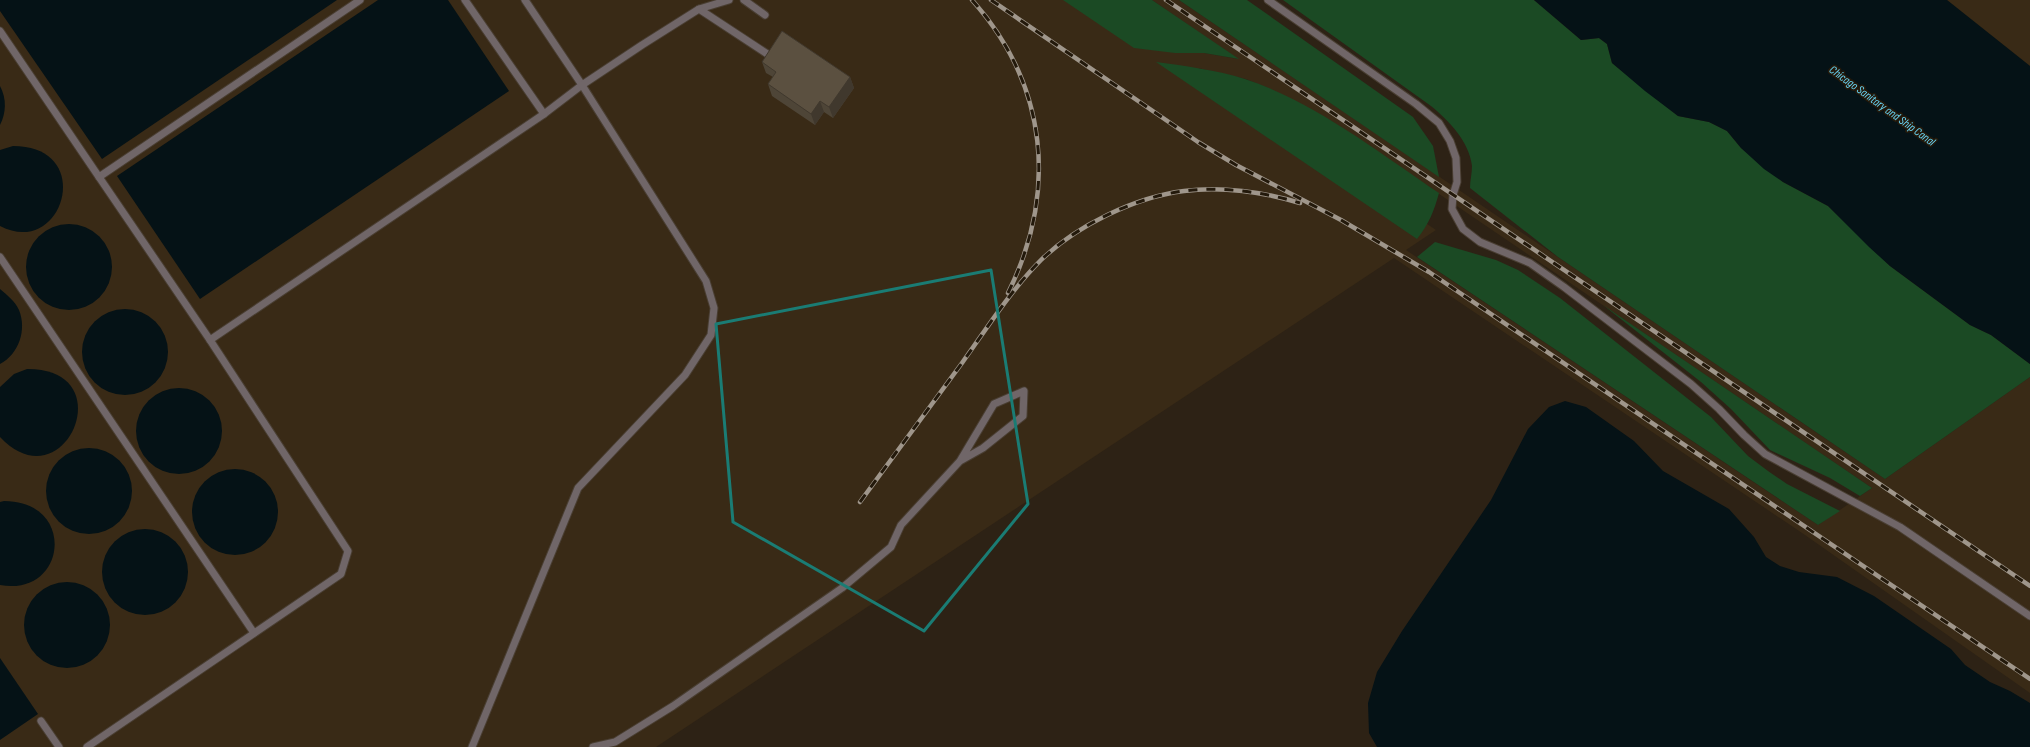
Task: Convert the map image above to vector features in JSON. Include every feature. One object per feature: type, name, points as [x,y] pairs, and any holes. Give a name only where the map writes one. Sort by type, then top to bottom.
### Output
[{"type":"lane","points":[[100,177],[360,0]]},
{"type":"lane","points":[[465,0],[544,114]]},
{"type":"lane","points":[[472,747],[578,488],[686,375],[711,335],[714,308],[706,281],[582,85],[525,0]]},
{"type":"lane","points":[[210,340],[544,114],[582,85],[642,44],[699,9],[728,0]]},
{"type":"lane","points":[[744,0],[765,15]]},
{"type":"lane","points":[[1268,0],[1416,104],[1439,123],[1450,141],[1456,158],[1457,182],[1453,194],[1452,209],[1463,229],[1480,242],[1530,263],[1564,287],[1691,384],[1765,454],[1900,527],[2030,616]]},
{"type":"lane","points":[[699,9],[775,59]]},
{"type":"lane","points":[[0,31],[210,340],[348,550],[341,574],[87,747]]},
{"type":"lane","points":[[0,257],[254,634]]},
{"type":"lane","points":[[593,747],[615,742],[673,706],[842,588],[891,547],[901,525],[960,461],[994,404],[1024,390],[1023,416],[983,448],[960,461]]},
{"type":"lane","points":[[41,721],[59,747]]},
{"type":"highlighted area","points":[[991,270],[1028,504],[924,631],[733,522],[716,324]]},
{"type":"shaded area","points":[[0,0],[1098,0],[1175,53],[1204,53],[1238,59],[1152,0],[1179,0],[1885,479],[2030,377],[2030,693],[1805,535],[1394,258],[656,747],[0,747]],"holes":[[[1198,68],[1246,79],[1270,89],[1333,122],[1872,488],[1818,525],[1406,250],[1436,230]]]},
{"type":"shaded area","points":[[1947,0],[2030,0],[2030,66]]},
{"type":"green space","points":[[1063,0],[1152,0],[1239,59],[1204,53],[1175,53],[1134,48]]},
{"type":"green space","points":[[1179,0],[1247,0],[1413,117],[1433,146],[1439,177]]},
{"type":"green space","points":[[1283,0],[1534,0],[1581,40],[1599,38],[1607,44],[1612,63],[1678,116],[1709,122],[1727,131],[1741,148],[1783,182],[1828,206],[1890,266],[1970,325],[1991,335],[2030,364],[2030,377],[1885,479],[1558,257],[1470,188],[1472,166],[1467,148],[1457,132],[1445,118],[1431,106]]},
{"type":"green space","points":[[1156,62],[1212,71],[1245,79],[1296,100],[1321,114],[1370,145],[1439,193],[1433,212],[1425,228],[1417,239]]},
{"type":"green space","points":[[1435,242],[1496,260],[1518,270],[1560,298],[1711,417],[1748,456],[1768,471],[1787,484],[1840,511],[1818,525],[1417,257]]},
{"type":"green space","points":[[1603,305],[1872,488],[1860,496],[1830,478],[1770,450],[1731,409],[1701,382]]},
{"type":"water","points":[[0,0],[337,0],[102,159],[0,11]]},
{"type":"water","points":[[378,0],[448,0],[509,91],[200,299],[117,176]]},
{"type":"water","name":"Chicago Sanitary and Ship Canal","points":[[1534,0],[1947,0],[2030,66],[2030,364],[1991,335],[1970,325],[1890,266],[1828,206],[1783,182],[1764,169],[1741,148],[1727,131],[1709,122],[1678,116],[1612,63],[1607,44],[1599,38],[1581,40]]},
{"type":"water","points":[[0,86],[4,96],[5,106],[4,116],[0,125]]},
{"type":"water","points":[[13,146],[39,151],[55,163],[62,180],[62,198],[54,215],[40,227],[22,232],[0,226],[0,150]]},
{"type":"water","points":[[69,224],[85,227],[93,231],[105,243],[109,251],[112,267],[109,283],[105,291],[93,303],[85,307],[69,310],[53,307],[45,303],[33,291],[29,283],[26,267],[29,251],[33,243],[45,231],[53,227]]},
{"type":"water","points":[[0,289],[11,298],[19,310],[22,333],[20,341],[12,354],[7,360],[0,364]]},
{"type":"water","points":[[125,309],[142,312],[149,316],[161,328],[165,335],[168,352],[165,369],[161,376],[149,388],[142,392],[125,395],[108,392],[101,388],[89,376],[85,369],[82,352],[85,335],[89,328],[101,316],[108,312]]},
{"type":"water","points":[[27,369],[56,374],[73,389],[78,408],[74,428],[62,445],[45,455],[24,454],[0,437],[0,387],[14,374]]},
{"type":"water","points":[[179,388],[196,391],[203,395],[215,407],[219,414],[222,431],[219,448],[215,455],[203,467],[196,471],[179,474],[162,471],[155,467],[143,455],[139,448],[136,431],[139,414],[143,407],[155,395],[162,391]]},
{"type":"water","points":[[1565,401],[1586,407],[1634,441],[1663,471],[1729,509],[1754,537],[1766,557],[1780,566],[1799,572],[1837,577],[1874,596],[1951,649],[1965,665],[1990,682],[2010,691],[2030,703],[2030,747],[1377,747],[1369,733],[1368,703],[1377,672],[1402,631],[1491,500],[1528,429],[1549,407]]},
{"type":"water","points":[[89,448],[105,451],[113,455],[125,467],[129,475],[132,491],[129,507],[125,515],[113,527],[105,531],[89,534],[73,531],[65,527],[53,515],[49,507],[46,491],[49,475],[53,467],[65,455],[73,451]]},
{"type":"water","points":[[235,469],[251,472],[259,476],[271,488],[275,496],[278,512],[275,528],[271,536],[259,548],[251,552],[235,555],[219,552],[211,548],[199,536],[195,528],[192,512],[195,496],[199,488],[211,476],[219,472]]},
{"type":"water","points":[[4,501],[28,505],[44,516],[52,531],[54,548],[50,564],[39,577],[22,585],[0,585],[0,502]]},
{"type":"water","points":[[145,529],[161,532],[169,536],[181,548],[185,556],[188,572],[185,588],[181,596],[169,608],[161,612],[145,615],[129,612],[121,608],[109,596],[105,588],[102,572],[105,556],[109,548],[121,536],[129,532]]},
{"type":"water","points":[[67,582],[83,585],[91,589],[103,601],[107,609],[110,625],[107,641],[103,649],[91,661],[83,665],[67,668],[51,665],[43,661],[31,649],[27,641],[24,625],[27,609],[31,601],[43,589],[51,585]]},
{"type":"water","points":[[0,658],[38,714],[0,740]]},
{"type":"building","points":[[782,31],[850,77],[829,107],[820,101],[811,114],[768,84],[776,72],[762,62]]},
{"type":"railway","points":[[972,0],[997,33],[1017,67],[1030,103],[1037,140],[1039,178],[1034,217],[1024,255],[1008,293]]},
{"type":"railway","points":[[991,0],[1198,142],[1236,165],[1341,220],[1429,272],[2030,679]]},
{"type":"railway","points":[[1166,0],[2030,586]]},
{"type":"railway","points":[[860,502],[1009,297],[1041,260],[1071,236],[1107,215],[1126,207],[1165,194],[1184,191],[1213,189],[1242,191],[1300,203]]}]
